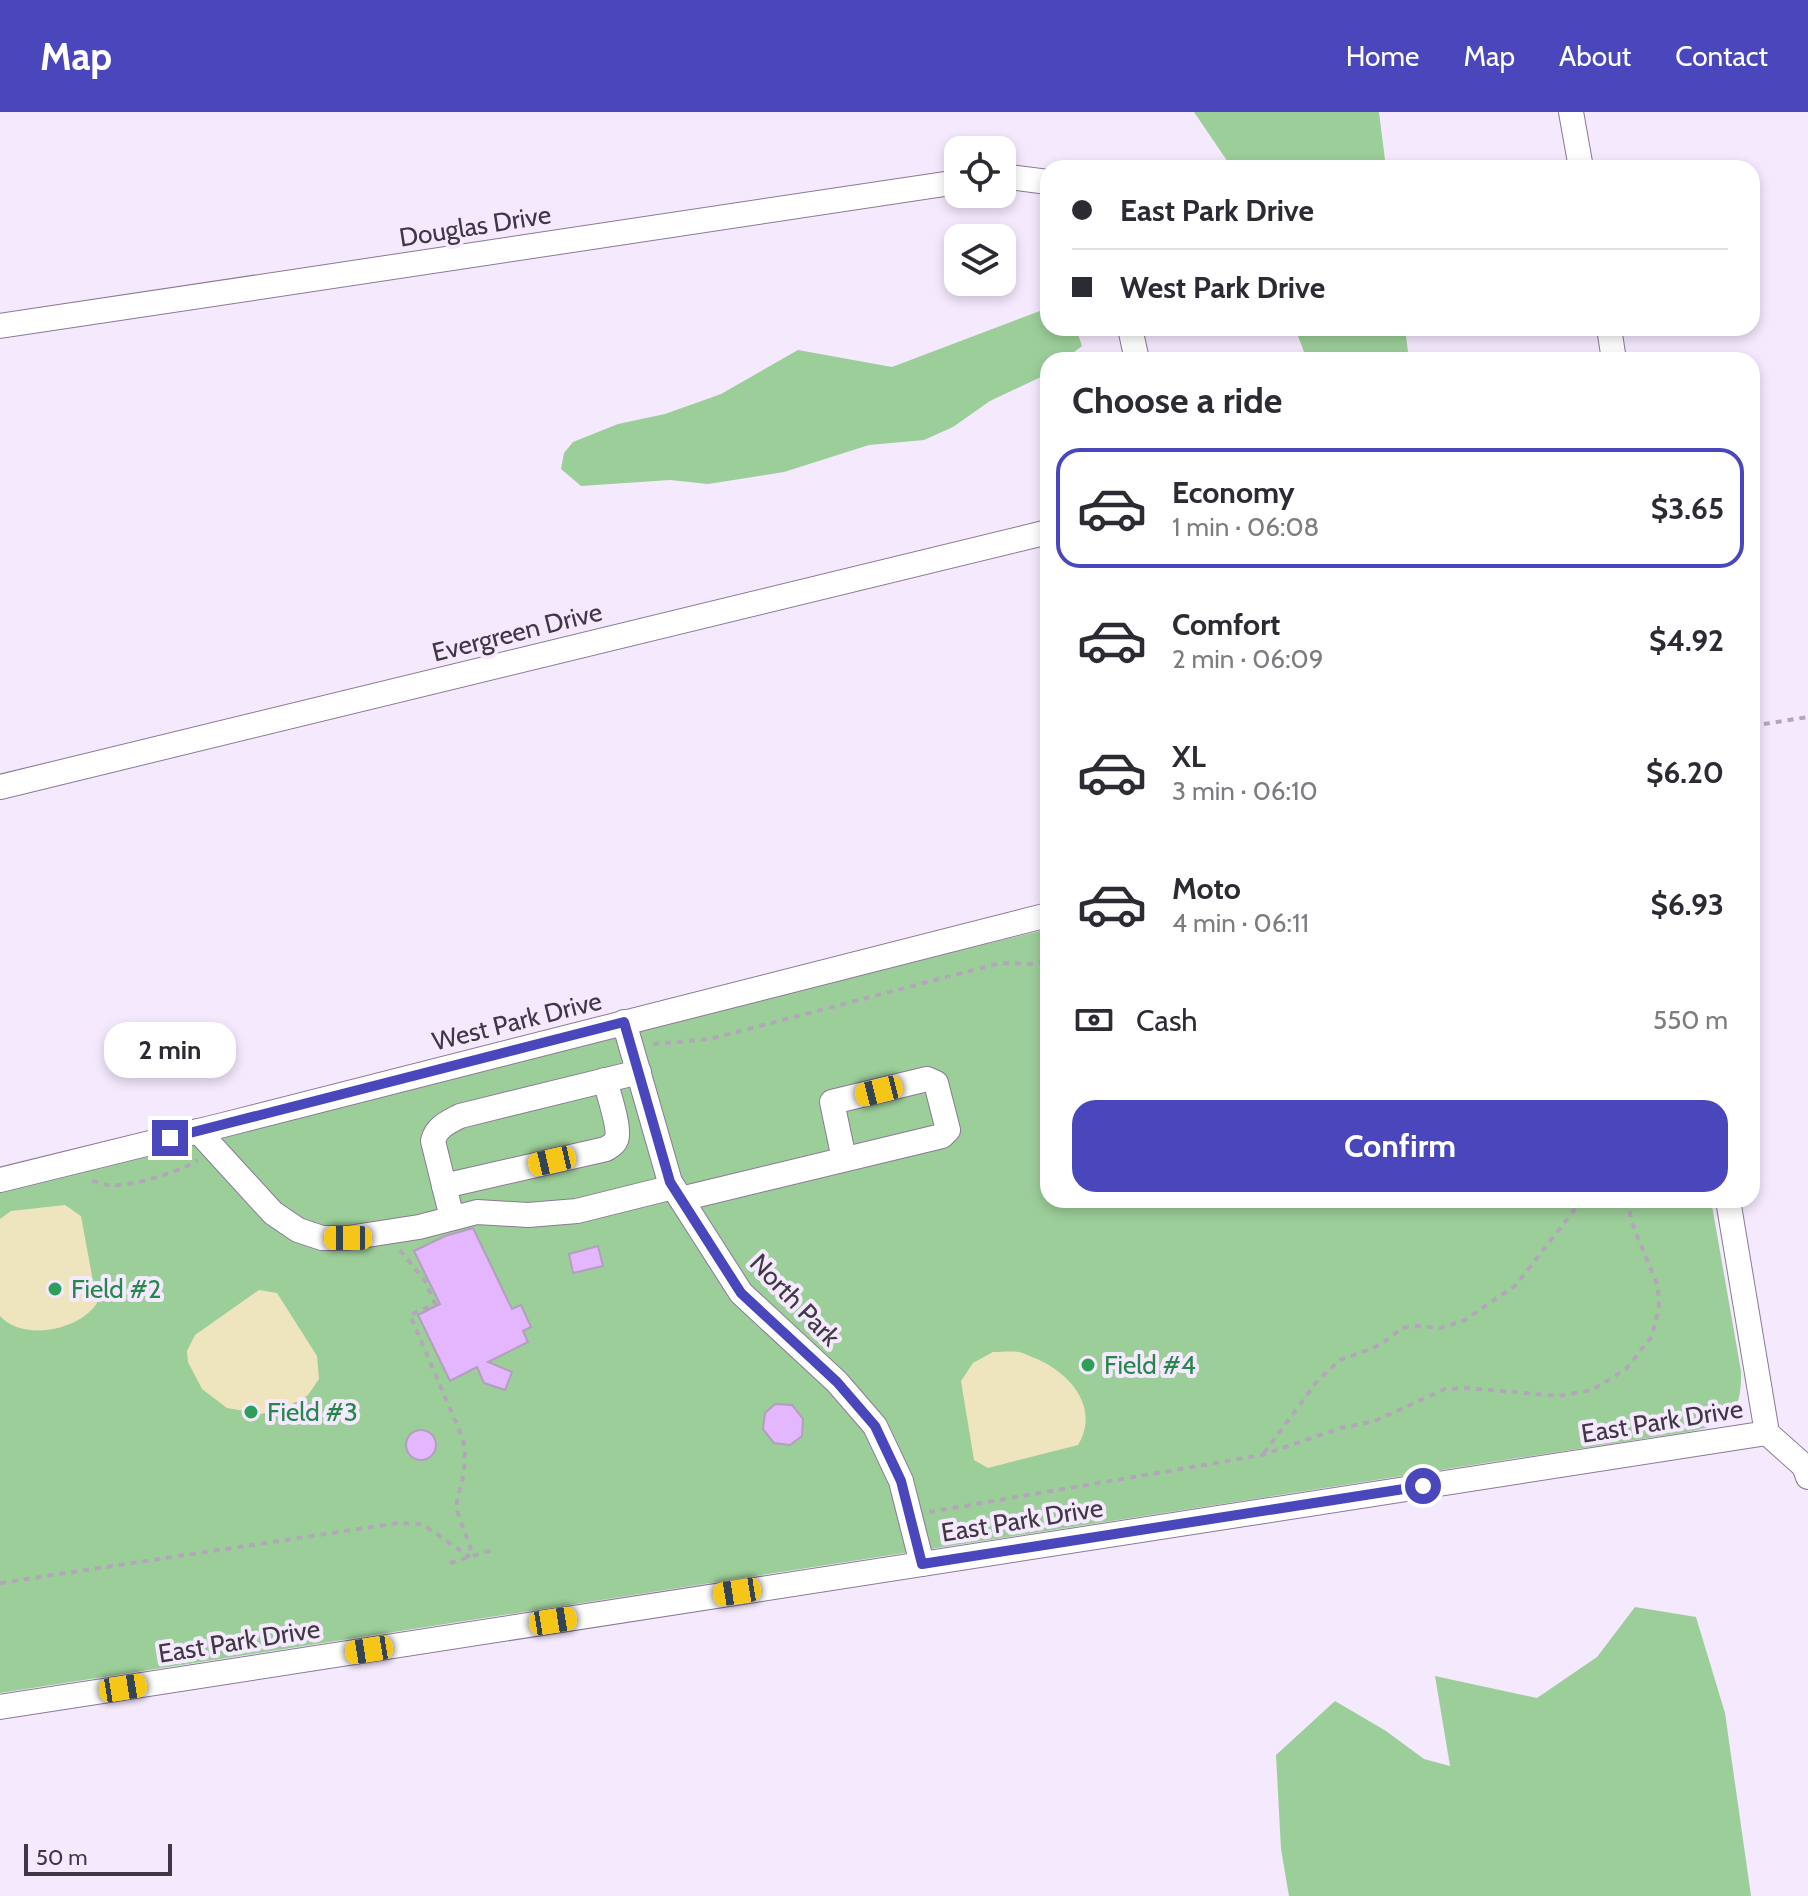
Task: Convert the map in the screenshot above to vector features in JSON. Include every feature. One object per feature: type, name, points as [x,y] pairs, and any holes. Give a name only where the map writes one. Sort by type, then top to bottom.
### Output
[{"type":"street","points":[[1571,112],[1580,160]]},
{"type":"street","points":[[1016,178],[1040,181]]},
{"type":"street","name":"Douglas Drive","points":[[0,326],[944,184]]},
{"type":"street","name":"Evergreen Drive","points":[[0,787],[1040,534]]},
{"type":"street","name":"West Park Drive","points":[[0,1180],[1040,917]]},
{"type":"street","name":"North Park","points":[[624,1022],[670,1182],[741,1293],[837,1382],[875,1426],[901,1481],[922,1564]]},
{"type":"street","points":[[452,1218],[433,1141],[434,1134],[443,1126],[460,1116],[639,1072]]},
{"type":"street","points":[[198,1131],[273,1213],[298,1230],[322,1238],[348,1238],[477,1212],[528,1215],[577,1211],[844,1159],[942,1136],[948,1130],[936,1083],[927,1079],[832,1102],[844,1159]]},
{"type":"street","points":[[444,1186],[606,1149],[614,1144],[618,1137],[605,1080]]},
{"type":"street","points":[[1729,1208],[1767,1433],[1804,1466],[1808,1477]]},
{"type":"street","name":"East Park Drive","points":[[0,1707],[1767,1433]]},
{"type":"path","points":[[1760,725],[1808,717]]},
{"type":"path","points":[[650,1044],[710,1039],[1000,963],[1040,962]]},
{"type":"path","points":[[87,1180],[113,1186],[127,1184],[179,1171],[203,1156]]},
{"type":"path","points":[[1262,1455],[1318,1380],[1340,1360],[1383,1343],[1402,1328],[1440,1328],[1465,1320],[1516,1285],[1576,1208]]},
{"type":"path","points":[[926,1512],[1262,1455],[1341,1428],[1375,1421],[1445,1389],[1468,1388],[1559,1396],[1592,1390],[1626,1369],[1652,1336],[1659,1308],[1658,1286],[1628,1208]]},
{"type":"path","points":[[386,1232],[425,1281],[435,1304],[410,1315],[463,1439],[464,1473],[457,1511],[472,1556]]},
{"type":"path","points":[[0,1583],[398,1523],[422,1524],[472,1556]]},
{"type":"path","points":[[450,1563],[495,1549]]},
{"type":"green space","points":[[1194,112],[1379,112],[1385,160],[1227,160]]},
{"type":"green space","points":[[1040,311],[1040,336],[1079,336],[1082,346],[1074,352],[1040,352],[1040,377],[990,401],[953,427],[924,440],[869,445],[784,472],[708,484],[670,480],[581,486],[561,469],[564,453],[573,442],[618,424],[665,414],[721,394],[798,350],[892,367]]},
{"type":"green space","points":[[1298,336],[1406,336],[1408,352],[1304,352]]},
{"type":"green space","points":[[1040,931],[1040,1208],[1712,1208],[1741,1371],[1737,1405],[1726,1418],[1693,1431],[0,1693],[0,1191]]},
{"type":"green space","points":[[1635,1607],[1696,1617],[1725,1713],[1751,1896],[1289,1896],[1281,1849],[1276,1755],[1335,1701],[1386,1731],[1424,1759],[1450,1766],[1435,1676],[1537,1698],[1597,1657]]},
{"type":"sand","points":[[65,1205],[81,1216],[97,1303],[78,1320],[65,1326],[22,1329],[0,1316],[0,1219],[11,1211]]},
{"type":"sand","points":[[259,1290],[277,1293],[317,1356],[319,1379],[308,1395],[287,1407],[261,1414],[227,1408],[202,1389],[188,1362],[187,1351],[195,1335]]},
{"type":"sand","points":[[993,1352],[1026,1354],[1049,1365],[1071,1383],[1084,1405],[1086,1418],[1078,1445],[988,1468],[974,1460],[961,1381],[973,1363]]},
{"type":"building","points":[[473,1228],[512,1309],[521,1305],[531,1327],[523,1331],[528,1342],[488,1362],[512,1372],[505,1390],[484,1383],[477,1367],[450,1381],[418,1315],[440,1304],[414,1251],[445,1236]]},
{"type":"building","points":[[598,1246],[603,1266],[573,1273],[569,1254]]},
{"type":"building","points":[[775,1404],[792,1405],[803,1419],[802,1436],[790,1445],[774,1443],[763,1429],[765,1413]]},
{"type":"building","points":[[421,1430],[432,1434],[436,1445],[432,1456],[421,1460],[410,1456],[406,1445],[410,1434]]},
{"type":"place","name":"Field #2","points":[[55,1289]]},
{"type":"place","name":"Field #4","points":[[1088,1365]]},
{"type":"place","name":"Field #3","points":[[251,1412]]},
{"type":"route","points":[[170,1138],[624,1022],[670,1182],[741,1293],[837,1382],[875,1426],[901,1481],[922,1564],[1423,1486]]}]
